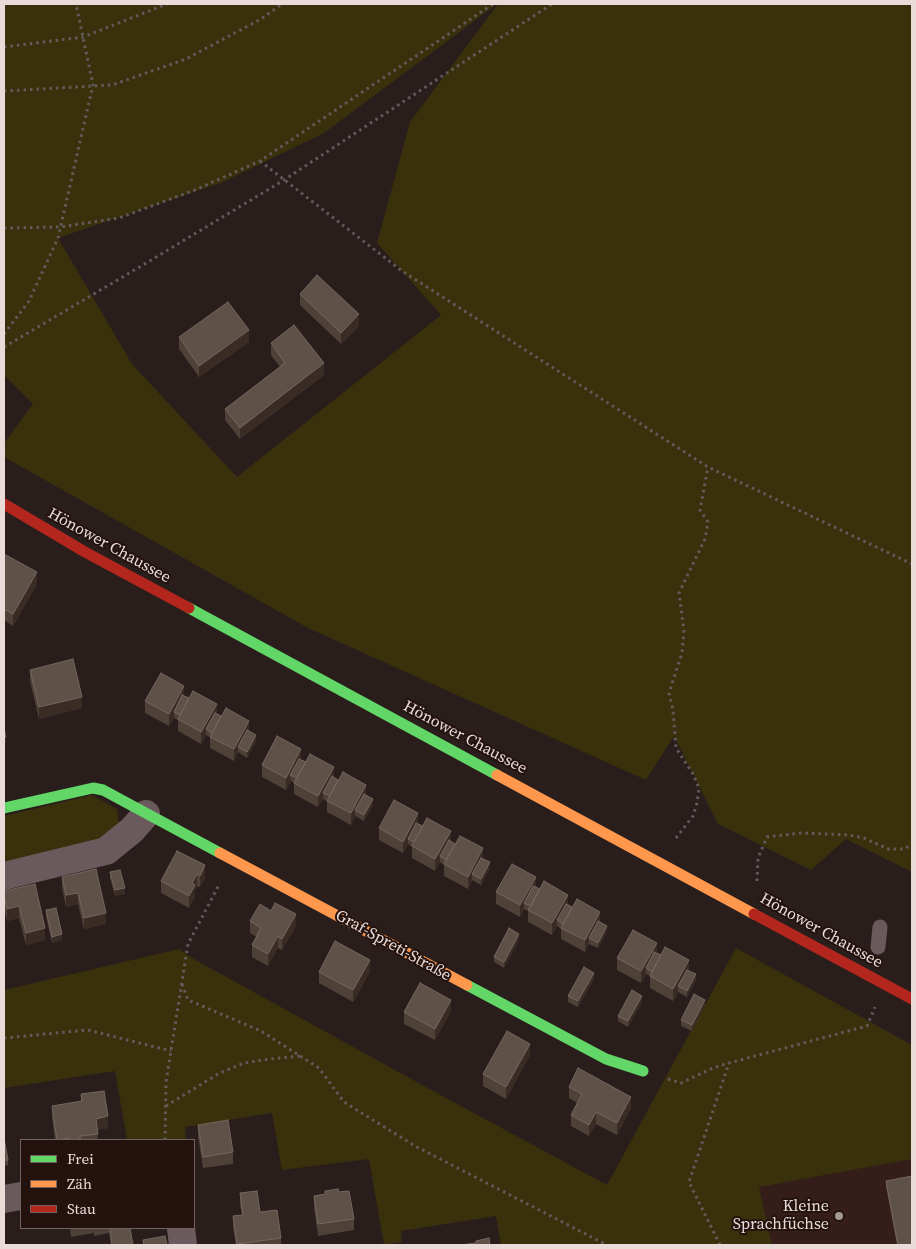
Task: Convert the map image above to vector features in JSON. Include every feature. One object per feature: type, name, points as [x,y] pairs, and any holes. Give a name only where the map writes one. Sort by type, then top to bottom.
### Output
[{"type":"main road","name":"Hönower Chaussee","points":[[4,504],[92,556],[912,999]]},
{"type":"main road","name":"Graf-Spreti-Straße","points":[[4,808],[93,788],[103,790],[606,1059],[643,1071]]},
{"type":"street","points":[[4,876],[106,851],[132,830],[146,814]]},
{"type":"street","points":[[4,1199],[20,1196]]},
{"type":"street","points":[[181,1229],[184,1245]]},
{"type":"lane","points":[[878,947],[880,927]]},
{"type":"path","points":[[4,334],[29,301],[58,238],[93,85],[76,4]]},
{"type":"path","points":[[4,46],[83,38],[167,4]]},
{"type":"path","points":[[4,91],[112,85],[186,58],[261,19],[282,4]]},
{"type":"path","points":[[4,228],[60,227],[119,218],[195,190],[260,161],[493,4]]},
{"type":"path","points":[[4,347],[284,180],[552,4]]},
{"type":"path","points":[[260,161],[402,271],[708,467],[912,564]]},
{"type":"path","points":[[676,838],[693,816],[699,788],[693,774],[676,748],[673,710],[669,693],[682,653],[684,632],[679,593],[705,539],[708,522],[700,510],[708,467]]},
{"type":"path","points":[[757,881],[758,858],[767,837],[801,833],[849,835],[864,838],[888,849],[905,849],[912,843]]},
{"type":"path","points":[[166,1139],[166,1082],[188,944],[233,860]]},
{"type":"path","points":[[182,984],[188,1000],[261,1031],[301,1056],[319,1068],[344,1102],[415,1146],[607,1245]]},
{"type":"path","points":[[643,1071],[681,1083],[713,1068],[729,1063],[867,1026],[884,984]]},
{"type":"path","points":[[4,1038],[88,1030],[171,1051]]},
{"type":"path","points":[[166,1106],[218,1074],[244,1064],[301,1056]]},
{"type":"path","points":[[720,1245],[689,1182],[729,1063]]},
{"type":"shaded area","points":[[4,4],[497,4],[324,133],[223,182],[58,238],[132,364],[237,477],[441,315],[377,243],[410,122],[498,4],[912,4],[912,872],[846,839],[811,870],[718,824],[674,736],[646,780],[308,628],[4,457],[4,443],[33,404],[4,375]]},
{"type":"shaded area","points":[[92,795],[117,809],[119,825],[112,839],[4,869],[4,816]]},
{"type":"shaded area","points":[[736,948],[912,1045],[912,1159],[759,1187],[772,1245],[501,1245],[496,1216],[401,1231],[402,1242],[384,1245],[369,1159],[282,1170],[272,1113],[185,1127],[186,1139],[127,1139],[115,1071],[4,1088],[4,990],[179,949],[192,958],[424,1086],[607,1185]]},
{"type":"shaded area","name":"Kleine Sprachfüchse","points":[[912,1159],[912,1245],[772,1245],[759,1187]]},
{"type":"building","points":[[317,275],[359,314],[341,333],[300,294]]},
{"type":"building","points":[[228,302],[249,330],[199,366],[179,337]]},
{"type":"building","points":[[294,325],[324,363],[240,428],[225,409],[285,363],[271,343]]},
{"type":"building","points":[[4,554],[37,572],[13,614],[4,609]]},
{"type":"building","points":[[73,659],[82,697],[39,707],[30,670]]},
{"type":"building","points":[[161,673],[184,686],[169,714],[145,701]]},
{"type":"building","points":[[193,691],[217,704],[201,732],[178,719]]},
{"type":"building","points":[[182,695],[189,698],[180,715],[174,712]]},
{"type":"building","points":[[226,708],[249,721],[234,749],[210,737]]},
{"type":"building","points":[[215,713],[221,716],[212,733],[206,729]]},
{"type":"building","points":[[247,730],[256,735],[247,752],[238,747]]},
{"type":"building","points":[[277,736],[301,749],[286,778],[262,765]]},
{"type":"building","points":[[310,754],[334,767],[318,796],[294,783]]},
{"type":"building","points":[[299,759],[306,762],[297,778],[290,775]]},
{"type":"building","points":[[343,772],[366,785],[351,813],[327,801]]},
{"type":"building","points":[[332,776],[338,780],[330,796],[323,793]]},
{"type":"building","points":[[364,794],[373,799],[364,815],[355,810]]},
{"type":"building","points":[[394,800],[418,813],[403,842],[379,828]]},
{"type":"building","points":[[427,818],[451,831],[435,859],[412,846]]},
{"type":"building","points":[[416,823],[423,826],[414,842],[408,839]]},
{"type":"building","points":[[460,836],[483,848],[468,877],[444,864]]},
{"type":"building","points":[[449,840],[455,844],[446,860],[440,856]]},
{"type":"building","points":[[177,851],[205,865],[200,876],[197,874],[192,883],[195,885],[189,896],[161,881]]},
{"type":"building","points":[[481,858],[490,862],[481,879],[472,874]]},
{"type":"building","points":[[512,864],[536,877],[520,905],[496,892]]},
{"type":"building","points":[[96,869],[106,913],[84,918],[78,893],[66,895],[62,877]]},
{"type":"building","points":[[120,870],[125,888],[115,890],[110,872]]},
{"type":"building","points":[[544,881],[568,895],[552,923],[528,910]]},
{"type":"building","points":[[35,884],[45,928],[26,933],[19,906],[7,909],[4,891]]},
{"type":"building","points":[[533,886],[540,889],[531,906],[524,903]]},
{"type":"building","points":[[577,899],[600,912],[585,940],[561,928]]},
{"type":"building","points":[[275,903],[296,914],[282,939],[278,936],[268,954],[252,945],[261,928],[250,921],[260,904],[271,911]]},
{"type":"building","points":[[566,904],[572,907],[563,924],[557,920]]},
{"type":"building","points":[[56,908],[62,934],[52,937],[46,910]]},
{"type":"building","points":[[598,921],[607,926],[598,943],[589,938]]},
{"type":"building","points":[[509,928],[519,934],[504,962],[494,957]]},
{"type":"building","points":[[633,930],[657,943],[641,971],[617,958]]},
{"type":"building","points":[[335,941],[370,960],[353,990],[319,972]]},
{"type":"building","points":[[665,947],[689,960],[673,989],[650,976]]},
{"type":"building","points":[[654,952],[661,955],[652,972],[646,968]]},
{"type":"building","points":[[584,967],[594,973],[578,1001],[568,996]]},
{"type":"building","points":[[687,970],[696,974],[687,991],[678,986]]},
{"type":"building","points":[[420,983],[451,1000],[435,1029],[404,1012]]},
{"type":"building","points":[[632,990],[642,996],[628,1021],[618,1016]]},
{"type":"building","points":[[694,994],[705,1000],[692,1025],[681,1020]]},
{"type":"building","points":[[507,1031],[530,1044],[506,1087],[483,1074]]},
{"type":"building","points":[[578,1068],[631,1097],[617,1123],[596,1112],[589,1125],[571,1115],[582,1094],[569,1087]]},
{"type":"building","points":[[104,1091],[108,1116],[96,1119],[98,1134],[80,1136],[80,1139],[57,1139],[52,1106],[82,1101],[81,1094]]},
{"type":"building","points":[[228,1120],[233,1152],[203,1157],[198,1125]]},
{"type":"building","points":[[4,1138],[8,1160],[4,1160]]},
{"type":"building","points":[[912,1176],[912,1245],[898,1245],[886,1181]]},
{"type":"building","points":[[338,1189],[339,1192],[349,1191],[354,1219],[318,1224],[314,1196],[325,1194],[325,1191]]},
{"type":"building","points":[[257,1191],[260,1212],[277,1210],[281,1238],[237,1244],[233,1216],[243,1215],[240,1193]]},
{"type":"building","points":[[110,1229],[130,1229],[133,1245],[112,1245]]},
{"type":"building","points":[[165,1236],[167,1245],[144,1245],[143,1240]]},
{"type":"building","points":[[489,1238],[490,1245],[460,1245],[476,1243],[476,1241]]},
{"type":"traffic: fast","points":[[189,608],[497,775]]},
{"type":"traffic: fast","points":[[4,808],[93,788],[103,790],[220,853]]},
{"type":"traffic: fast","points":[[467,985],[606,1059],[643,1071]]},
{"type":"traffic: slow","points":[[497,775],[754,914]]},
{"type":"traffic: slow","points":[[220,853],[467,985]]},
{"type":"traffic: jam","points":[[4,504],[85,552],[189,608]]},
{"type":"traffic: jam","points":[[754,914],[912,999]]},
{"type":"place","name":"Kleine Sprachfüchse","points":[[839,1216]]}]
